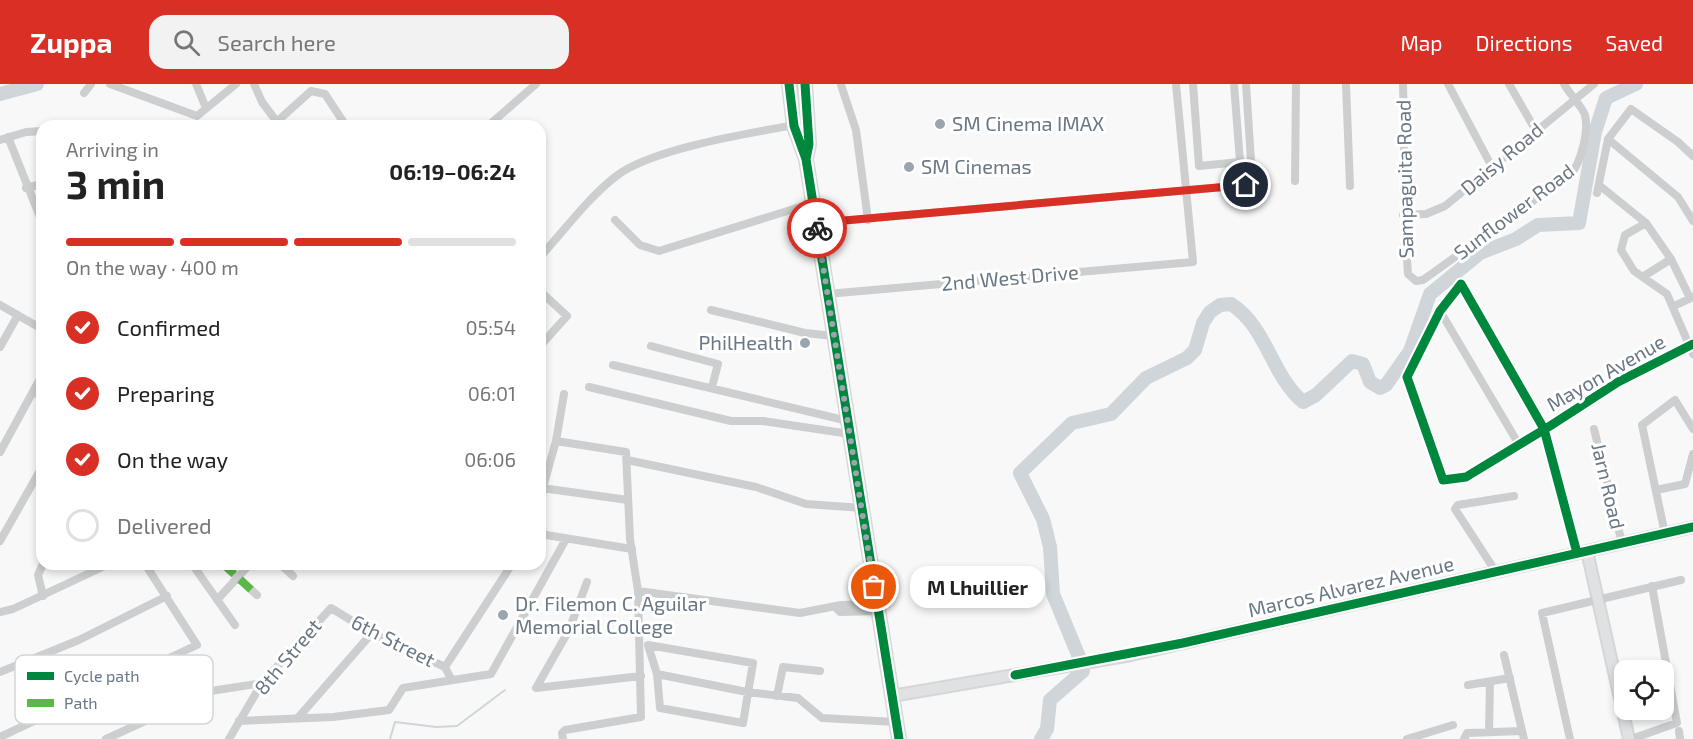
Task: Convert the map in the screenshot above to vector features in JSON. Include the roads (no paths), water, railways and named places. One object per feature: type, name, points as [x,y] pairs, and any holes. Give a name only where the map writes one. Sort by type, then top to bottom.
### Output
[{"type":"highway","points":[[789,84],[794,126],[806,159],[849,428],[861,508],[871,608],[892,696],[899,739]]},
{"type":"highway","points":[[805,84],[810,144],[806,159]]},
{"type":"main road","name":"Marcos Alvarez Avenue","points":[[892,696],[1076,665],[1693,527]]},
{"type":"main road","points":[[1582,552],[1598,599],[1630,739]]},
{"type":"street","points":[[84,93],[91,84]]},
{"type":"street","points":[[111,84],[197,116],[236,84]]},
{"type":"street","points":[[196,84],[206,108]]},
{"type":"street","points":[[254,84],[273,120]]},
{"type":"street","points":[[495,120],[536,84]]},
{"type":"street","points":[[1176,84],[1186,192]]},
{"type":"street","points":[[1193,84],[1199,166],[1240,162],[1234,84]]},
{"type":"street","points":[[816,223],[1246,185],[1252,176],[1246,84]]},
{"type":"street","points":[[1295,181],[1296,84]]},
{"type":"street","points":[[1346,84],[1350,186]]},
{"type":"street","name":"Sampaguita Road","points":[[1403,84],[1406,193],[1403,215],[1408,274]]},
{"type":"street","points":[[1448,84],[1492,167]]},
{"type":"street","points":[[1509,84],[1536,131]]},
{"type":"street","name":"Sunflower Road","points":[[1408,274],[1411,279],[1423,280],[1571,174],[1582,154],[1585,115],[1564,84]]},
{"type":"street","name":"Daisy Road","points":[[1403,215],[1436,212],[1572,99],[1594,84]]},
{"type":"street","points":[[841,85],[856,130],[868,220]]},
{"type":"street","points":[[281,120],[311,91],[320,91],[325,94],[342,120]]},
{"type":"street","points":[[1674,306],[1691,298],[1671,259],[1646,223],[1598,189],[1608,139],[1631,109],[1693,156]]},
{"type":"street","points":[[546,251],[615,176],[635,165],[675,151],[809,123]]},
{"type":"street","points":[[36,132],[4,139],[36,209]]},
{"type":"street","points":[[1608,139],[1678,197],[1693,221]]},
{"type":"street","points":[[26,188],[36,186]]},
{"type":"street","name":"2nd West Drive","points":[[827,294],[1193,262],[1186,192]]},
{"type":"street","points":[[615,220],[640,245],[659,251],[813,203]]},
{"type":"street","points":[[1646,223],[1629,231],[1620,246],[1634,271],[1667,294],[1692,348]]},
{"type":"street","points":[[1644,276],[1671,259]]},
{"type":"street","points":[[1518,443],[1440,311],[1461,284],[1544,429],[1582,552]]},
{"type":"street","points":[[546,297],[567,316],[546,339]]},
{"type":"street","points":[[0,305],[36,325]]},
{"type":"street","points":[[711,310],[813,335],[834,336]]},
{"type":"street","name":"Mayon Avenue","points":[[1440,311],[1407,377],[1443,480],[1466,477],[1618,382],[1692,348]]},
{"type":"street","points":[[0,347],[18,315]]},
{"type":"street","points":[[651,346],[718,364],[712,387]]},
{"type":"street","points":[[613,364],[712,387],[849,428]]},
{"type":"street","points":[[589,387],[731,421],[763,421],[849,428]]},
{"type":"street","points":[[0,452],[35,389]]},
{"type":"street","points":[[546,475],[556,441],[564,394]]},
{"type":"street","points":[[1665,534],[1642,425],[1676,400],[1693,429]]},
{"type":"street","name":"Jarn Road","points":[[1594,429],[1622,543]]},
{"type":"street","points":[[556,441],[756,487],[806,504],[861,508]]},
{"type":"street","points":[[1656,490],[1685,484],[1693,454]]},
{"type":"street","points":[[563,739],[562,733],[565,730],[642,717],[638,591],[628,500],[627,456]]},
{"type":"street","points":[[0,542],[36,478]]},
{"type":"street","points":[[546,489],[628,500]]},
{"type":"street","points":[[1496,572],[1455,509],[1458,505],[1514,496]]},
{"type":"street","points":[[546,535],[632,549]]},
{"type":"street","points":[[239,721],[297,719],[389,710],[403,688],[491,674],[566,539]]},
{"type":"street","points":[[40,570],[38,575],[43,596]]},
{"type":"street","points":[[0,612],[43,596],[97,570]]},
{"type":"street","points":[[149,570],[197,645],[175,655]]},
{"type":"street","points":[[196,570],[235,625]]},
{"type":"street","points":[[229,570],[256,595]]},
{"type":"street","points":[[217,600],[245,570]]},
{"type":"street","points":[[286,570],[293,576]]},
{"type":"street","points":[[445,668],[508,570]]},
{"type":"street","points":[[1570,739],[1542,613],[1681,580]]},
{"type":"street","points":[[587,582],[569,630],[536,688],[641,676]]},
{"type":"street","points":[[1630,739],[1679,731],[1652,586]]},
{"type":"street","points":[[638,591],[800,613],[836,608],[840,612],[871,608]]},
{"type":"street","points":[[42,655],[79,640],[167,596]]},
{"type":"street","name":"6th Street","points":[[331,608],[372,633],[445,668],[451,680]]},
{"type":"street","name":"8th Street","points":[[231,736],[262,682],[331,608]]},
{"type":"street","points":[[297,719],[372,633]]},
{"type":"street","points":[[648,645],[753,663],[747,692],[743,723],[660,708],[657,674],[648,645]]},
{"type":"street","points":[[1464,737],[1489,732],[1523,735],[1504,655]]},
{"type":"street","points":[[0,672],[15,666]]},
{"type":"street","points":[[777,696],[783,667],[820,671]]},
{"type":"street","points":[[657,674],[747,692],[798,698],[822,718],[896,722]]},
{"type":"street","points":[[1468,685],[1510,678]]},
{"type":"street","points":[[213,691],[262,682]]},
{"type":"street","points":[[1489,732],[1490,682]]},
{"type":"street","points":[[2,735],[26,724]]},
{"type":"street","points":[[106,739],[139,724]]},
{"type":"street","points":[[1407,739],[1454,725]]},
{"type":"street","points":[[220,739],[231,736]]},
{"type":"waterway","points":[[0,94],[37,84]]},
{"type":"waterway","points":[[1041,739],[1047,729],[1050,700],[1083,671],[1053,594],[1050,547],[1043,519],[1020,473],[1072,423],[1111,414],[1146,378],[1187,358],[1195,350],[1203,323],[1210,312],[1220,305],[1231,304],[1253,325],[1283,379],[1303,402],[1316,395],[1352,361],[1363,364],[1370,382],[1380,388],[1386,385],[1410,351],[1430,294],[1480,253],[1516,239],[1538,225],[1579,223],[1595,132],[1606,98],[1636,84]]},
{"type":"waterway","points":[[390,739],[395,722],[436,727],[457,726],[505,690]]},
{"type":"place","name":"SM Cinema IMAX","points":[[940,124]]},
{"type":"place","name":"SM Cinemas","points":[[909,167]]},
{"type":"place","name":"PhilHealth","points":[[805,343]]},
{"type":"place","name":"M Lhuillier","points":[[874,587]]},
{"type":"place","name":"Dr. Filemon C. Aguilar Memorial College","points":[[503,615]]}]
